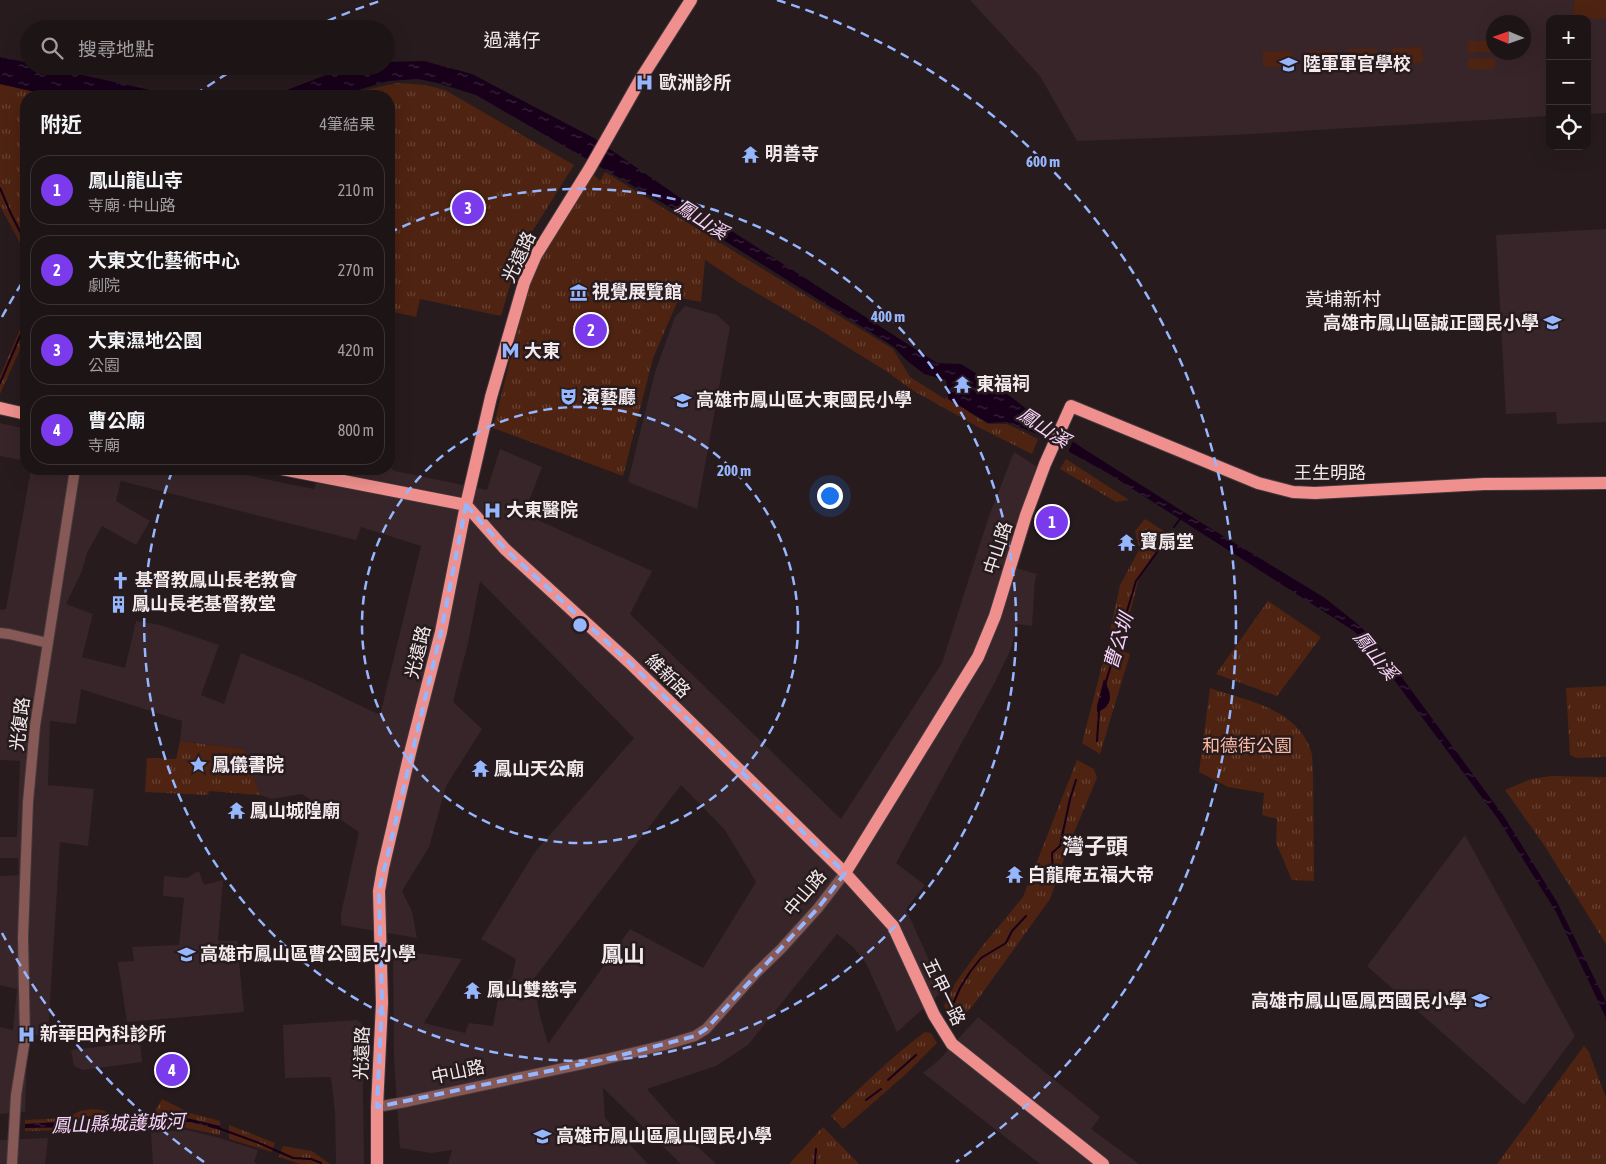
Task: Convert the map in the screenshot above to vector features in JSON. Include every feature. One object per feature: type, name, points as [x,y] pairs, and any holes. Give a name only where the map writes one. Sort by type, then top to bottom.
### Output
[{"type":"main road","name":"光遠路","points":[[377,1164],[377,1106],[382,1003],[379,891],[408,761],[441,632],[466,505],[491,397],[524,283],[536,255],[604,145],[640,80],[691,0]]},
{"type":"main road","name":"王生明路","points":[[1065,420],[1071,406],[1258,483],[1293,492],[1315,493],[1484,484],[1606,483]]},
{"type":"main road","points":[[0,408],[20,413]]},
{"type":"main road","name":"中山路","points":[[845,872],[978,657],[995,616],[1026,515],[1047,457],[1065,420]]},
{"type":"main road","points":[[313,475],[466,505]]},
{"type":"main road","name":"維新路","points":[[466,505],[505,549],[630,663],[845,872]]},
{"type":"main road","name":"五甲一路","points":[[845,872],[893,926],[934,1016],[952,1044],[1102,1164]]},
{"type":"street","name":"光復路","points":[[12,1164],[16,1095],[25,1038],[23,937],[28,802],[35,726],[74,475]]},
{"type":"street","points":[[0,633],[48,643]]},
{"type":"street","name":"中山路","points":[[377,1106],[404,1102],[606,1059],[695,1036],[706,1029],[786,944],[818,908],[845,872]]},
{"type":"highlighted area","points":[[466,505],[505,549],[630,663],[845,873],[818,908],[706,1029],[695,1036],[606,1059],[377,1107],[382,1003],[379,891],[441,632]]},
{"type":"shaded area","name":"陸軍軍官學校","points":[[970,0],[1606,0],[1606,113],[1591,114],[1591,15],[1546,15],[1546,116],[1233,135],[1077,141],[1040,76]]},
{"type":"shaded area","name":"高雄市鳳山區誠正國民小學","points":[[1606,229],[1606,422],[1557,424],[1556,412],[1506,414],[1496,235]]},
{"type":"shaded area","name":"高雄市鳳山區大東國民小學","points":[[685,306],[717,315],[730,327],[697,509],[628,482],[655,372],[675,317]]},
{"type":"shaded area","points":[[0,423],[20,428],[20,460],[0,456]]},
{"type":"shaded area","points":[[500,449],[542,467],[524,514],[652,571],[630,614],[841,819],[942,663],[988,519],[1014,452],[1036,466],[1005,565],[1037,574],[1032,626],[1017,624],[1011,649],[994,684],[896,863],[925,885],[906,909],[943,991],[897,1032],[866,963],[853,947],[837,934],[748,1045],[716,1066],[647,1089],[694,1143],[716,1164],[681,1164],[603,1088],[605,1118],[648,1164],[448,1164],[452,1150],[431,1153],[400,1148],[394,1059],[393,950],[462,959],[424,1023],[465,1033],[469,1023],[493,1026],[500,988],[512,977],[516,959],[481,939],[535,852],[634,738],[480,581],[468,643],[453,702],[482,729],[446,786],[429,847],[402,891],[412,912],[417,938],[341,925],[341,914],[359,832],[302,794],[272,799],[260,795],[244,749],[180,741],[182,721],[81,689],[76,724],[50,721],[48,785],[94,789],[88,846],[60,842],[48,1035],[28,1035],[25,1112],[0,1114],[0,1027],[13,1030],[17,989],[0,985],[0,876],[19,875],[18,858],[0,858],[0,837],[17,837],[20,761],[0,760],[0,610],[6,609],[30,475],[246,475],[314,489],[318,475],[395,475],[395,471],[487,490]],"holes":[[[121,481],[356,540],[361,527],[421,546],[380,715],[309,681],[241,653],[224,704],[201,695],[219,645],[160,625],[136,621],[125,668],[82,657],[93,614],[66,604],[82,571],[87,553],[102,526],[136,545],[150,521],[116,501]],[[681,785],[725,830],[756,882],[703,968],[630,929],[548,1044],[533,980]]]},
{"type":"shaded area","name":"高雄市鳳山區鳳西國民小學","points":[[1465,835],[1575,1036],[1524,1105],[1367,966]]},
{"type":"shaded area","name":"高雄市鳳山區曹公國民小學","points":[[199,871],[204,885],[223,880],[218,941],[237,941],[244,1012],[127,1022],[118,962],[134,961],[132,947],[179,945],[184,898],[163,896],[164,876],[186,878]]},
{"type":"shaded area","points":[[978,1017],[1100,1117],[1091,1129],[1139,1164],[1040,1164],[923,1073],[939,1060]]},
{"type":"shaded area","points":[[357,1020],[366,1027],[363,1087],[364,1164],[336,1164],[335,1113],[331,1077],[285,1078],[283,1025]]},
{"type":"shaded area","points":[[140,1042],[142,1062],[83,1070],[74,1066],[71,1050]]},
{"type":"shaded area","points":[[187,1130],[258,1150],[254,1162],[258,1164],[153,1164],[151,1132]]},
{"type":"shaded area","points":[[48,1138],[45,1164],[0,1164],[0,1140]]},
{"type":"green space","points":[[1574,0],[1606,0],[1606,19],[1591,19],[1591,15],[1573,15]]},
{"type":"green space","points":[[1468,41],[1486,41],[1486,52],[1468,52]]},
{"type":"green space","points":[[1422,47],[1423,63],[1393,63],[1393,48]]},
{"type":"green space","points":[[1347,49],[1377,49],[1377,64],[1348,64]]},
{"type":"green space","points":[[1334,50],[1334,65],[1305,66],[1305,51]]},
{"type":"green space","points":[[1292,51],[1292,67],[1263,67],[1263,52]]},
{"type":"green space","points":[[1468,58],[1495,60],[1495,69],[1468,69]]},
{"type":"green space","points":[[397,83],[425,85],[445,90],[574,165],[520,251],[501,316],[420,299],[416,317],[395,312],[395,90],[366,90]]},
{"type":"green space","points":[[0,84],[27,90],[20,90],[20,243],[0,206]]},
{"type":"green space","points":[[605,172],[893,349],[910,377],[945,399],[950,394],[970,413],[988,424],[1007,424],[1038,439],[1032,454],[980,428],[912,390],[889,373],[705,260],[701,302],[679,298],[653,358],[623,476],[493,428],[531,276],[592,173],[600,181]]},
{"type":"green space","points":[[20,329],[20,349],[0,394],[0,376]]},
{"type":"green space","points":[[1066,459],[1129,500],[1116,502],[1060,469]]},
{"type":"green space","points":[[1145,519],[1170,535],[1139,578],[1122,644],[1108,640],[1120,585],[1139,550],[1135,531]]},
{"type":"green space","points":[[1268,601],[1321,637],[1277,696],[1216,674]]},
{"type":"green space","points":[[1107,646],[1130,654],[1100,754],[1082,743]]},
{"type":"green space","points":[[1606,686],[1606,757],[1576,758],[1570,755],[1566,688]]},
{"type":"green space","name":"和德街公園","points":[[1210,688],[1269,708],[1295,725],[1304,736],[1311,751],[1313,770],[1314,881],[1292,880],[1276,843],[1277,819],[1262,815],[1264,793],[1228,787],[1199,772]]},
{"type":"green space","name":"鳳儀書院","points":[[180,741],[244,749],[260,795],[209,791],[208,795],[145,792],[147,758],[176,759]]},
{"type":"green space","points":[[1077,760],[1094,769],[1097,778],[1070,842],[1050,899],[978,999],[955,1027],[944,1006],[956,982],[980,949],[1023,897]]},
{"type":"green space","points":[[1551,776],[1606,777],[1606,944],[1544,845],[1505,790],[1531,779]]},
{"type":"green space","points":[[925,1032],[931,1033],[937,1043],[906,1074],[843,1129],[831,1116],[888,1062]]},
{"type":"green space","points":[[1584,1046],[1589,1052],[1606,1098],[1606,1164],[1497,1164]]},
{"type":"green space","points":[[162,1099],[190,1113],[220,1121],[220,1135],[186,1128],[25,1131],[25,1120],[67,1118],[80,1111],[92,1109],[102,1110],[113,1115],[153,1114]]},
{"type":"green space","points":[[229,1125],[275,1143],[272,1152],[229,1139]]},
{"type":"green space","points":[[823,1127],[859,1164],[789,1164]]},
{"type":"green space","points":[[283,1146],[312,1151],[330,1164],[300,1164],[279,1157]]},
{"type":"water","points":[[0,57],[20,61],[20,75],[82,75],[150,90],[26,90],[0,84]]},
{"type":"water","name":"鳳山溪","points":[[424,61],[472,74],[594,138],[679,197],[937,363],[961,364],[997,386],[1037,417],[1084,449],[1325,598],[1360,626],[1379,646],[1505,818],[1557,902],[1606,1002],[1606,1018],[1556,912],[1498,819],[1377,657],[1354,631],[1111,475],[1037,434],[1007,422],[988,423],[948,399],[946,380],[924,374],[905,359],[894,347],[685,216],[476,95],[418,79],[388,81],[358,90],[287,90],[326,75],[395,75],[395,62]]},
{"type":"water","points":[[1104,679],[1110,698],[1107,706],[1097,712],[1097,706]]},
{"type":"water","points":[[85,1116],[108,1119],[187,1118],[220,1126],[220,1130],[191,1122],[126,1123],[90,1128],[25,1128],[25,1124],[76,1121]]},
{"type":"pier","points":[[1049,422],[1074,439],[1067,454],[1041,439]]},
{"type":"waterway","points":[[0,188],[20,231]]},
{"type":"waterway","points":[[0,383],[20,336]]},
{"type":"waterway","name":"曹公圳","points":[[1174,527],[1180,519]]},
{"type":"waterway","name":"曹公圳","points":[[1105,685],[1136,581],[1160,548]]},
{"type":"waterway","name":"曹公圳","points":[[1097,741],[1099,711]]},
{"type":"waterway","name":"曹公圳","points":[[1053,873],[1052,853],[1060,846],[1076,780]]},
{"type":"waterway","name":"曹公圳","points":[[951,1017],[953,1004],[970,972],[981,958],[1006,943],[1012,931],[1026,916]]},
{"type":"waterway","name":"曹公圳","points":[[888,1080],[916,1055]]},
{"type":"waterway","name":"曹公圳","points":[[866,1100],[881,1089]]},
{"type":"waterway","name":"鳳山縣城護城河","points":[[218,1128],[293,1158],[311,1159],[321,1163]]},
{"type":"waterway","name":"曹公圳","points":[[815,1164],[816,1149]]},
{"type":"place","name":"陸軍軍官學校","points":[[1289,64]]},
{"type":"place","name":"歐洲診所","points":[[645,83]]},
{"type":"place","name":"明善寺","points":[[751,154]]},
{"type":"place","name":"大東濕地公園","points":[[468,208]]},
{"type":"place","name":"視覺展覽館","points":[[578,292]]},
{"type":"place","name":"高雄市鳳山區誠正國民小學","points":[[1553,323]]},
{"type":"place","name":"大東文化藝術中心","points":[[591,330]]},
{"type":"place","name":"大東","points":[[510,351]]},
{"type":"place","name":"東福祠","points":[[962,384]]},
{"type":"place","name":"演藝廳","points":[[568,397]]},
{"type":"place","name":"高雄市鳳山區大東國民小學","points":[[682,400]]},
{"type":"place","name":"大東醫院","points":[[492,510]]},
{"type":"place","name":"鳳山龍山寺","points":[[1052,522]]},
{"type":"place","name":"寶扇堂","points":[[1126,542]]},
{"type":"place","name":"基督教鳳山長老教會","points":[[121,580]]},
{"type":"place","name":"鳳山長老基督教堂","points":[[118,604]]},
{"type":"place","name":"鳳儀書院","points":[[198,765]]},
{"type":"place","name":"鳳山天公廟","points":[[480,769]]},
{"type":"place","name":"鳳山城隍廟","points":[[236,811]]},
{"type":"place","name":"白龍庵五福大帝","points":[[1014,875]]},
{"type":"place","name":"高雄市鳳山區曹公國民小學","points":[[186,954]]},
{"type":"place","name":"鳳山雙慈亭","points":[[473,990]]},
{"type":"place","name":"高雄市鳳山區鳳西國民小學","points":[[1481,1001]]},
{"type":"place","name":"新華田內科診所","points":[[26,1034]]},
{"type":"place","name":"曹公廟","points":[[172,1070]]},
{"type":"place","name":"高雄市鳳山區鳳山國民小學","points":[[542,1136]]},
{"type":"district","name":"過溝仔","points":[[512,40]]},
{"type":"district","name":"黃埔新村","points":[[1343,299]]},
{"type":"district","name":"灣子頭","points":[[1095,846]]},
{"type":"district","name":"鳳山","points":[[623,954]]}]
